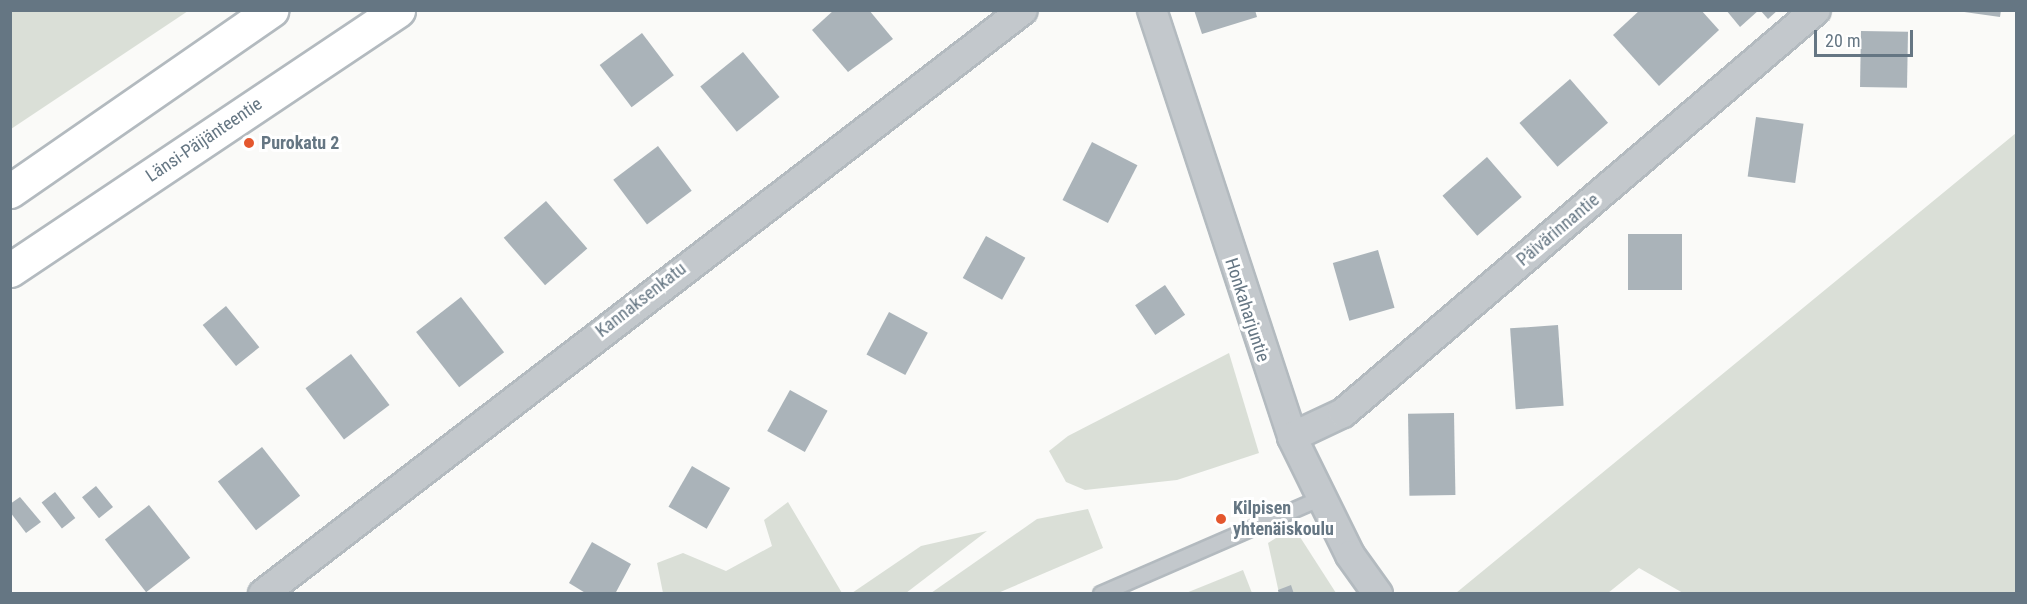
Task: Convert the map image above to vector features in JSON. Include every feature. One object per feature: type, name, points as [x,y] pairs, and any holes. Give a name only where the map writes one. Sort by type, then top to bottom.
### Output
[{"type":"main road","points":[[10,191],[272,10]]},
{"type":"main road","name":"Länsi-Päijänteentie","points":[[10,270],[398,10]]},
{"type":"street","name":"Kannaksenkatu","points":[[263,594],[1023,10]]},
{"type":"street","name":"Honkaharjuntie","points":[[1152,10],[1292,437],[1320,499],[1378,594]]},
{"type":"street","name":"Päivärinnantie","points":[[1292,437],[1343,413],[1816,10]]},
{"type":"lane","points":[[1101,594],[1320,499]]},
{"type":"shaded area","points":[[11,10],[188,10],[188,11],[11,129]]},
{"type":"shaded area","points":[[2016,133],[2016,593],[1683,593],[1639,568],[1608,593],[1456,593]]},
{"type":"shaded area","points":[[1229,353],[1259,453],[1177,480],[1085,490],[1066,482],[1049,451],[1068,436]]},
{"type":"shaded area","points":[[788,502],[842,593],[663,593],[657,563],[683,553],[726,571],[772,546],[764,520]]},
{"type":"shaded area","points":[[1088,509],[1103,548],[998,593],[931,593],[1037,519]]},
{"type":"shaded area","points":[[987,531],[906,593],[852,593],[921,546]]},
{"type":"shaded area","points":[[1287,531],[1300,537],[1336,593],[1279,593],[1268,543]]},
{"type":"shaded area","points":[[1243,570],[1252,593],[1186,593]]},
{"type":"building","points":[[834,10],[869,10],[893,39],[848,72],[812,30]]},
{"type":"building","points":[[1194,10],[1255,10],[1257,17],[1202,34]]},
{"type":"building","points":[[1640,10],[1701,10],[1719,30],[1659,86],[1613,35]]},
{"type":"building","points":[[1726,10],[1759,10],[1740,27]]},
{"type":"building","points":[[1760,10],[1778,10],[1768,19]]},
{"type":"building","points":[[1950,10],[2001,10],[2000,17]]},
{"type":"building","points":[[1861,31],[1908,32],[1907,88],[1860,87]]},
{"type":"building","points":[[642,33],[674,75],[632,107],[600,65]]},
{"type":"building","points":[[743,52],[780,97],[737,132],[700,87]]},
{"type":"building","points":[[1570,79],[1608,123],[1557,167],[1519,123]]},
{"type":"building","points":[[1756,117],[1804,124],[1795,183],[1748,176]]},
{"type":"building","points":[[1092,142],[1137,165],[1108,223],[1062,200]]},
{"type":"building","points":[[658,146],[692,191],[647,224],[613,180]]},
{"type":"building","points":[[1487,157],[1522,197],[1477,236],[1442,196]]},
{"type":"building","points":[[546,201],[587,249],[545,285],[504,238]]},
{"type":"building","points":[[1628,234],[1682,234],[1682,290],[1628,290]]},
{"type":"building","points":[[986,236],[1025,258],[1002,300],[963,278]]},
{"type":"building","points":[[1378,250],[1395,308],[1349,321],[1333,263]]},
{"type":"building","points":[[1165,285],[1185,315],[1155,335],[1135,305]]},
{"type":"building","points":[[461,297],[504,352],[459,387],[416,332]]},
{"type":"building","points":[[226,306],[259,347],[236,366],[203,325]]},
{"type":"building","points":[[889,312],[928,333],[905,375],[866,354]]},
{"type":"building","points":[[1558,325],[1564,406],[1516,409],[1510,328]]},
{"type":"building","points":[[351,354],[390,405],[344,439],[305,388]]},
{"type":"building","points":[[790,390],[828,411],[805,452],[767,431]]},
{"type":"building","points":[[1454,413],[1455,495],[1409,496],[1408,414]]},
{"type":"building","points":[[262,447],[300,496],[256,530],[218,481]]},
{"type":"building","points":[[692,466],[730,488],[707,529],[668,507]]},
{"type":"building","points":[[96,486],[113,507],[99,518],[82,497]]},
{"type":"building","points":[[55,492],[75,518],[62,528],[42,502]]},
{"type":"building","points":[[20,497],[41,522],[26,533],[10,512],[10,504]]},
{"type":"building","points":[[149,505],[190,558],[146,592],[105,539]]},
{"type":"building","points":[[592,542],[631,564],[615,594],[587,594],[569,583]]},
{"type":"building","points":[[1291,585],[1294,594],[1279,594],[1278,590]]},
{"type":"place","name":"Purokatu 2","points":[[249,143]]},
{"type":"place","name":"Kilpisen yhtenäiskoulu","points":[[1221,519]]}]
